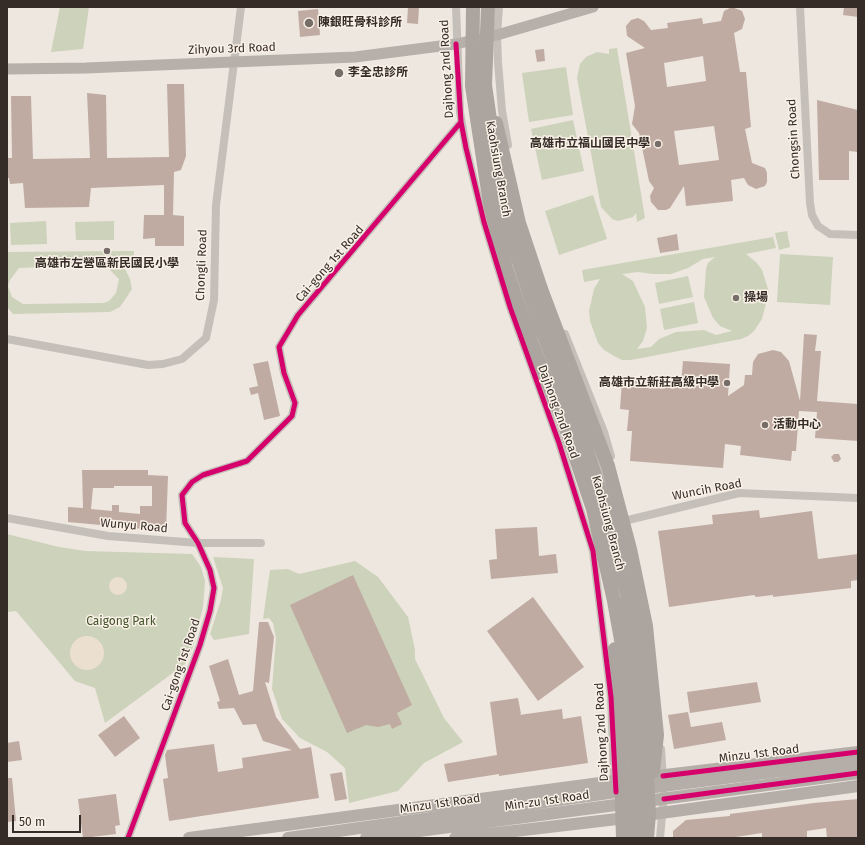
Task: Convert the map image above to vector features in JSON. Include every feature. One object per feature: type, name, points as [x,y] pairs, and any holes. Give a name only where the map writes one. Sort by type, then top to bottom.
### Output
[{"type":"highway","points":[[467,7],[464,73],[472,138],[490,204]]},
{"type":"highway","name":"Kaohsiung Branch","points":[[473,7],[472,86],[490,204],[506,268],[532,342],[564,423],[593,509],[614,600],[627,673],[635,764],[635,838]]},
{"type":"highway","name":"Kaohsiung Branch","points":[[488,7],[485,85],[502,203],[522,272],[543,333],[576,416],[605,507],[625,587],[635,646],[641,695],[649,814],[647,838]]},
{"type":"highway","points":[[491,102],[519,224],[541,289],[608,466],[630,549],[646,626],[657,735],[649,814]]},
{"type":"highway","points":[[614,600],[614,636],[619,700],[623,838]]},
{"type":"main road","name":"Minzu 1st Road","points":[[366,838],[616,804],[664,787],[858,752]]},
{"type":"main road","points":[[664,787],[858,761]]},
{"type":"main road","name":"Minzu 1st Road","points":[[189,838],[615,786],[664,787],[858,773]]},
{"type":"main road","name":"Min-zu 1st Road","points":[[288,838],[615,786]]},
{"type":"main road","points":[[454,838],[617,819],[858,786]]},
{"type":"street","name":"Chongli Road","points":[[7,339],[148,366],[182,359],[206,338],[214,300],[216,205],[241,7]]},
{"type":"street","name":"Dajhong 2nd Road","points":[[456,7],[456,44],[461,122],[484,222],[510,307],[559,443],[593,551],[611,697],[618,838]]},
{"type":"street","name":"Dajhong 2nd Road","points":[[499,7],[497,35],[502,111],[517,195],[544,283],[583,375],[604,432],[629,520],[655,687],[664,787],[660,838]]},
{"type":"street","name":"Zihyou 3rd Road","points":[[7,69],[86,68],[355,57],[456,44],[497,35],[594,7]]},
{"type":"street","name":"Chongsin Road","points":[[800,7],[810,203],[812,215],[818,226],[830,234],[858,235]]},
{"type":"street","name":"Dajhong 2nd Road","points":[[497,35],[489,71],[491,102],[500,162],[515,219],[636,572]]},
{"type":"street","name":"Cai-gong 1st Road","points":[[128,838],[200,645],[210,611],[214,588],[210,570],[198,543],[185,523],[182,495],[192,482],[204,475],[248,461],[292,416],[295,403],[284,373],[279,347],[298,316],[461,122]]},
{"type":"street","name":"Wuncih Road","points":[[587,530],[739,494],[858,498]]},
{"type":"street","name":"Wunyu Road","points":[[7,518],[108,536],[198,543],[260,543]]},
{"type":"green space","points":[[60,7],[89,7],[83,49],[51,52]]},
{"type":"green space","points":[[617,48],[645,218],[637,222],[636,213],[633,217],[618,221],[612,219],[601,207],[577,78],[580,64],[586,57],[597,52],[609,54],[609,49]]},
{"type":"green space","points":[[566,67],[573,115],[529,122],[522,73]]},
{"type":"green space","points":[[573,120],[584,171],[542,180],[531,129]]},
{"type":"green space","points":[[593,195],[607,239],[559,255],[545,211]]},
{"type":"green space","points":[[46,221],[47,244],[11,245],[10,223]]},
{"type":"green space","points":[[114,221],[114,240],[76,240],[75,222]]},
{"type":"green space","points":[[787,231],[790,247],[779,250],[775,233]]},
{"type":"green space","name":"操場","points":[[773,237],[776,248],[746,254],[757,263],[762,270],[769,292],[762,319],[754,331],[748,336],[741,339],[631,360],[622,360],[614,356],[604,350],[598,343],[590,321],[589,311],[594,289],[600,279],[584,282],[582,270]],"holes":[[[715,257],[708,263],[706,269],[704,297],[713,318],[720,326],[732,331],[716,335],[704,330],[676,332],[659,339],[651,347],[637,349],[643,341],[647,328],[645,307],[633,281],[622,274],[638,272],[671,274],[688,268],[703,259]]]},
{"type":"green space","points":[[134,251],[134,263],[117,263],[125,269],[130,279],[132,289],[120,307],[110,312],[13,314],[7,307],[7,252]],"holes":[[[101,264],[107,267],[119,279],[116,293],[109,301],[104,303],[23,304],[12,297],[8,286],[10,280],[19,268]]]},
{"type":"green space","points":[[780,254],[833,257],[830,305],[777,302]]},
{"type":"green space","points":[[688,276],[693,297],[659,304],[655,283]]},
{"type":"green space","points":[[694,302],[698,323],[664,330],[660,309]]},
{"type":"green space","name":"Caigong Park","points":[[7,534],[59,547],[85,551],[192,554],[201,567],[205,581],[203,607],[193,647],[185,664],[105,723],[95,688],[75,681],[16,611],[7,612]]},
{"type":"green space","points":[[213,557],[254,559],[249,634],[214,640],[210,634],[221,600],[223,588]]},
{"type":"green space","points":[[355,561],[378,577],[408,617],[415,650],[415,659],[444,718],[463,742],[424,763],[398,791],[349,803],[345,768],[327,752],[300,738],[282,719],[272,689],[276,638],[273,623],[269,618],[263,619],[270,570],[288,569],[299,574]]},
{"type":"shaded area","points":[[118,577],[124,580],[127,586],[124,592],[118,595],[112,592],[109,586],[112,580]]},
{"type":"shaded area","points":[[84,636],[90,636],[99,641],[103,647],[103,659],[99,665],[90,670],[84,670],[75,665],[70,656],[70,650],[75,641]]},
{"type":"building","points":[[408,7],[419,7],[418,24],[407,23]]},
{"type":"building","points":[[732,7],[742,11],[745,19],[742,29],[734,33],[740,72],[746,72],[751,127],[745,129],[752,163],[765,168],[767,173],[767,182],[765,186],[756,189],[748,185],[744,178],[731,180],[733,201],[686,206],[684,186],[670,208],[666,210],[658,210],[651,202],[650,196],[654,188],[649,181],[639,133],[632,124],[635,106],[626,53],[645,48],[627,36],[626,26],[631,20],[638,18],[644,21],[651,30],[668,28],[667,23],[702,18],[703,24],[721,21],[724,11]],"holes":[[[703,56],[706,81],[667,87],[664,63]],[[714,126],[719,160],[679,165],[674,131]]]},
{"type":"building","points":[[844,7],[858,7],[858,17],[843,15]]},
{"type":"building","name":"陳銀旺骨科診所","points":[[318,9],[320,35],[300,37],[298,11]]},
{"type":"building","points":[[544,49],[545,61],[537,62],[535,50]]},
{"type":"building","points":[[167,84],[184,84],[186,156],[181,170],[174,172],[173,215],[184,216],[184,246],[155,246],[155,238],[143,239],[144,215],[164,215],[164,185],[91,188],[89,207],[25,208],[23,183],[10,184],[9,178],[7,178],[7,158],[12,158],[11,96],[31,96],[33,159],[90,158],[87,93],[106,95],[107,158],[169,157]]},
{"type":"building","points":[[817,100],[858,110],[858,152],[849,151],[849,180],[819,180]]},
{"type":"building","points":[[677,234],[679,250],[660,253],[657,238]]},
{"type":"building","points":[[804,334],[817,335],[815,351],[821,351],[817,401],[858,404],[858,441],[815,438],[817,412],[799,411],[796,451],[792,451],[791,461],[740,455],[741,446],[725,444],[723,468],[630,461],[632,431],[627,431],[629,410],[620,409],[622,380],[681,384],[683,361],[730,364],[728,396],[744,385],[745,375],[752,375],[753,362],[758,354],[773,350],[781,352],[789,361],[800,401]]},
{"type":"building","points":[[268,361],[280,416],[264,420],[258,393],[251,395],[249,388],[258,386],[253,364]]},
{"type":"building","points":[[834,454],[839,454],[841,459],[838,462],[834,462],[831,457]]},
{"type":"building","points":[[82,470],[148,470],[148,475],[168,476],[166,531],[68,522],[68,507],[83,508]],"holes":[[[114,486],[152,486],[152,506],[140,506],[140,514],[119,512],[119,505],[112,505],[112,511],[91,509],[93,488],[114,488]]]},
{"type":"building","points":[[759,510],[760,518],[812,511],[818,559],[858,554],[858,580],[851,581],[851,588],[773,597],[773,595],[756,597],[754,595],[669,607],[658,531],[713,524],[712,515]]},
{"type":"building","points":[[537,527],[539,556],[556,554],[558,573],[491,579],[489,560],[497,559],[495,529]]},
{"type":"building","points":[[353,575],[412,705],[397,713],[402,724],[392,729],[390,724],[378,727],[366,725],[347,733],[290,605]]},
{"type":"building","points":[[533,597],[584,667],[538,701],[487,631]]},
{"type":"building","points":[[259,622],[268,622],[274,637],[269,683],[265,682],[276,717],[300,749],[311,747],[319,798],[169,821],[163,779],[168,778],[165,755],[167,750],[214,744],[218,772],[243,768],[242,758],[292,750],[263,741],[256,724],[243,725],[234,708],[219,709],[217,702],[220,701],[209,666],[228,659],[239,695],[253,691]]},
{"type":"building","points":[[757,682],[761,702],[690,713],[687,692]]},
{"type":"building","points":[[518,698],[521,714],[519,715],[562,709],[563,719],[581,716],[588,763],[448,782],[444,764],[497,755],[490,702]]},
{"type":"building","points":[[688,712],[691,727],[722,722],[726,740],[674,749],[668,715]]},
{"type":"building","points":[[124,716],[140,738],[115,757],[98,735]]},
{"type":"building","points":[[19,741],[22,760],[7,762],[7,743]]},
{"type":"building","points":[[342,772],[347,799],[335,801],[330,774]]},
{"type":"building","points":[[7,778],[12,778],[16,821],[7,822]]},
{"type":"building","points":[[116,794],[120,825],[115,826],[116,834],[83,838],[78,799]]},
{"type":"building","points":[[858,799],[858,838],[827,838],[826,828],[807,831],[807,838],[762,838],[762,833],[729,838],[673,838],[673,831],[686,820],[730,816],[730,814],[814,803]]},
{"type":"cycle path","points":[[456,44],[461,122],[484,222],[510,307],[559,443],[593,551],[611,697],[616,792]]},
{"type":"cycle path","points":[[128,838],[200,645],[210,611],[214,588],[210,570],[198,543],[185,523],[182,495],[192,482],[203,475],[247,461],[292,416],[295,403],[284,373],[279,347],[298,315],[461,122]]},
{"type":"cycle path","points":[[663,776],[858,752]]},
{"type":"cycle path","points":[[664,799],[858,773]]},
{"type":"place","name":"陳銀旺骨科診所","points":[[309,23]]},
{"type":"place","name":"李全忠診所","points":[[339,73]]},
{"type":"place","name":"高雄市立福山國民中學","points":[[658,144]]},
{"type":"place","name":"高雄市左營區新民國民小學","points":[[107,251]]},
{"type":"place","name":"操場","points":[[736,298]]},
{"type":"place","name":"高雄市立新莊高級中學","points":[[727,383]]},
{"type":"place","name":"活動中心","points":[[765,425]]}]
